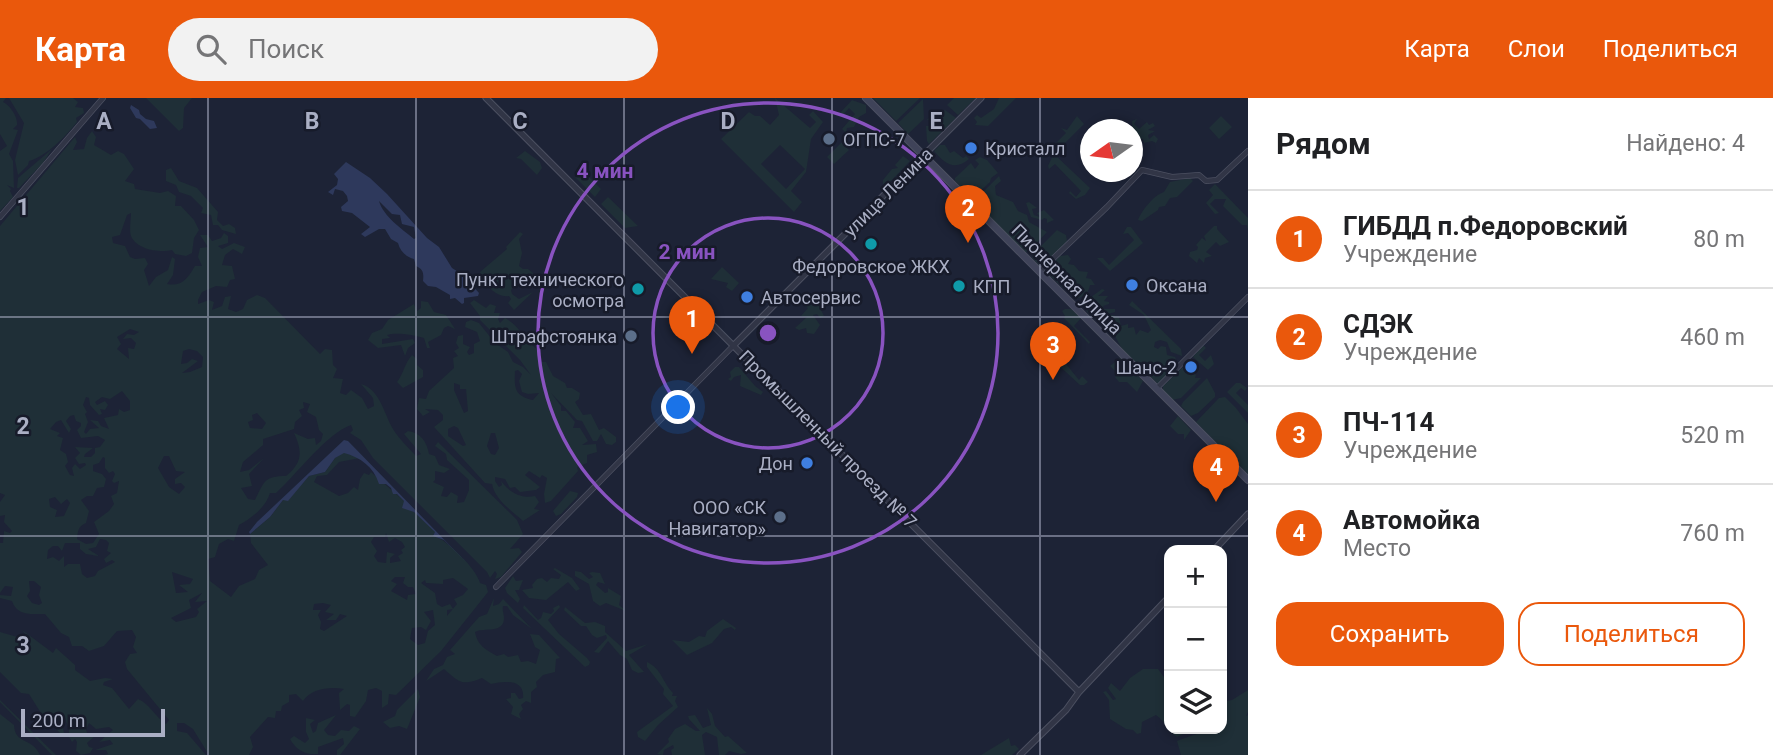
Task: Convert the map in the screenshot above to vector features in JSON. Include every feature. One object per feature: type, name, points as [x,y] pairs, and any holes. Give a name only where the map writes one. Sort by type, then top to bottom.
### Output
[{"type":"main road","name":"Пионерная улица","points":[[866,98],[1248,480]]},
{"type":"street","points":[[0,217],[103,98]]},
{"type":"street","name":"Промышленный проезд № 7","points":[[486,98],[1079,692]]},
{"type":"street","name":"улица Ленина","points":[[734,345],[981,98]]},
{"type":"street","points":[[1040,271],[1142,170],[1164,176],[1191,174],[1199,175],[1206,181],[1217,180],[1248,150]]},
{"type":"street","points":[[1157,388],[1248,297]]},
{"type":"street","points":[[496,587],[734,345]]},
{"type":"street","points":[[1219,545],[1248,514]]},
{"type":"street","points":[[1020,755],[1066,710],[1079,692],[1164,602]]},
{"type":"shaded area","points":[[0,98],[6,98],[3,102],[11,108],[16,118],[17,125],[13,129],[18,130],[9,154],[13,161],[14,188],[7,185],[13,197],[0,211],[0,151],[7,146],[0,134]]},
{"type":"shaded area","points":[[9,98],[73,98],[78,102],[75,107],[83,108],[84,113],[76,118],[77,122],[62,139],[43,155],[29,161],[18,175],[15,160],[24,123]]},
{"type":"shaded area","points":[[146,98],[192,98],[184,108],[183,128],[179,131]]},
{"type":"shaded area","points":[[775,98],[810,128],[816,122],[809,115],[813,111],[823,122],[811,139],[806,172],[791,191],[802,202],[794,212],[721,139],[749,112],[760,116],[770,125],[779,115]],"holes":[[[780,145],[805,169],[786,189],[761,164]]]},
{"type":"shaded area","points":[[873,98],[920,98],[896,121]]},
{"type":"shaded area","points":[[954,98],[976,98],[958,115],[947,105]]},
{"type":"shaded area","points":[[999,98],[1016,98],[988,126],[975,125],[977,122],[974,118],[977,115],[981,118],[994,109]]},
{"type":"shaded area","points":[[923,99],[924,119],[908,134],[898,123]]},
{"type":"shaded area","points":[[852,100],[866,105],[866,113],[859,117],[854,127],[847,128],[846,133],[842,129],[855,114],[849,108],[843,115],[840,113]]},
{"type":"shaded area","points":[[945,110],[956,118],[929,144],[926,126],[938,126],[939,117],[933,116],[931,120],[927,120],[931,115]]},
{"type":"shaded area","points":[[1077,116],[1080,128],[1054,154],[1080,179],[1080,182],[1090,188],[1085,195],[1076,199],[1070,191],[1076,197],[1081,191],[1055,164],[1049,169],[1053,155],[1041,158],[1066,133],[1061,128],[1067,130]]},
{"type":"shaded area","points":[[1221,116],[1232,127],[1219,139],[1209,128]]},
{"type":"shaded area","points":[[1147,122],[1149,125],[1153,123],[1155,126],[1148,130],[1155,131],[1148,135],[1149,139],[1154,135],[1158,139],[1156,143],[1144,143],[1143,126]]},
{"type":"shaded area","points":[[92,131],[96,137],[94,145],[111,155],[118,151],[124,154],[134,169],[125,181],[134,184],[135,189],[160,193],[168,191],[176,196],[175,206],[181,206],[199,230],[194,238],[192,253],[186,256],[175,254],[172,250],[149,249],[134,241],[130,234],[131,213],[127,215],[120,235],[112,237],[113,243],[125,246],[130,257],[145,258],[148,264],[144,270],[149,286],[156,277],[168,270],[172,257],[175,259],[173,275],[167,284],[184,281],[195,266],[202,266],[198,257],[200,248],[208,247],[200,235],[208,235],[212,241],[221,238],[224,233],[228,236],[228,243],[218,246],[222,249],[234,243],[245,247],[242,254],[233,249],[225,255],[222,265],[232,266],[235,279],[230,280],[227,287],[216,286],[202,292],[198,304],[209,300],[214,302],[212,310],[222,306],[225,297],[231,296],[228,309],[236,312],[243,309],[247,300],[257,295],[265,298],[320,354],[325,349],[332,350],[333,365],[337,369],[333,378],[343,379],[340,393],[346,395],[351,390],[362,398],[368,409],[374,406],[373,398],[361,384],[373,391],[395,433],[416,456],[421,454],[404,434],[408,431],[423,439],[429,454],[435,456],[439,465],[450,469],[444,473],[435,471],[433,482],[444,487],[441,496],[447,497],[451,492],[458,496],[457,503],[464,502],[469,490],[469,480],[447,460],[446,454],[435,446],[438,442],[517,520],[523,534],[510,549],[519,548],[522,552],[501,577],[495,579],[495,571],[490,578],[373,458],[361,440],[350,433],[353,430],[351,425],[322,445],[276,493],[270,493],[258,512],[239,525],[234,541],[228,539],[219,544],[215,557],[208,559],[210,581],[231,597],[239,586],[255,579],[259,570],[268,565],[251,543],[250,534],[270,517],[283,500],[288,500],[309,476],[325,472],[335,458],[344,452],[360,458],[339,462],[327,475],[317,476],[314,482],[339,496],[354,487],[358,490],[364,473],[369,475],[371,472],[404,501],[406,508],[436,532],[433,535],[461,556],[480,583],[486,585],[488,592],[441,651],[396,695],[389,694],[388,704],[382,708],[382,691],[376,688],[368,690],[366,701],[355,717],[350,716],[350,705],[347,704],[340,710],[339,693],[344,689],[321,689],[303,701],[296,694],[289,695],[289,702],[282,706],[281,711],[276,711],[275,718],[268,717],[250,737],[253,747],[249,755],[209,755],[193,729],[184,723],[177,723],[177,731],[187,733],[206,755],[104,755],[108,754],[106,750],[95,750],[113,744],[110,740],[99,742],[113,730],[109,727],[96,729],[89,723],[86,730],[88,735],[98,733],[87,743],[93,748],[90,753],[81,755],[76,751],[75,739],[72,742],[69,737],[65,718],[61,719],[64,733],[60,733],[39,710],[29,694],[21,693],[0,672],[0,632],[31,641],[22,630],[53,653],[56,648],[75,665],[75,670],[90,681],[113,679],[103,685],[112,688],[129,709],[138,699],[166,724],[169,720],[127,669],[125,662],[130,654],[137,653],[133,647],[136,637],[132,630],[117,631],[104,646],[89,651],[82,646],[72,646],[69,637],[61,633],[45,614],[21,612],[12,601],[0,598],[0,595],[11,596],[13,587],[5,586],[0,593],[0,543],[3,543],[4,531],[12,531],[4,522],[5,515],[0,516],[0,502],[5,495],[0,493],[0,226],[75,137],[77,142],[73,150],[84,149]],"holes":[[[130,329],[139,332],[134,335],[127,334],[123,339],[131,338],[136,343],[134,349],[128,348],[129,359],[117,349],[121,344],[117,337]],[[183,351],[197,351],[203,357],[202,367],[182,373],[198,361],[192,359],[181,364]],[[122,391],[130,401],[130,410],[124,412],[119,409],[118,415],[104,418],[109,429],[101,426],[98,421],[90,420],[99,428],[90,429],[86,434],[87,412],[83,405],[86,397],[99,415],[102,414],[100,409],[105,410],[108,405],[105,401],[97,405],[95,402],[102,397],[110,399]],[[303,402],[310,404],[307,412],[316,417],[319,430],[323,434],[321,441],[316,445],[315,438],[308,439],[294,433],[300,452],[298,462],[286,476],[273,477],[266,481],[255,500],[248,499],[241,488],[252,486],[249,474],[264,458],[249,470],[240,472],[243,462],[263,445],[263,439],[294,429],[295,422],[302,416],[299,410],[304,408]],[[257,413],[266,423],[262,429],[250,428],[248,422],[253,420],[252,415]],[[74,415],[76,421],[81,423],[77,430],[81,438],[98,436],[105,440],[100,447],[95,448],[91,457],[84,457],[93,448],[75,447],[80,453],[75,458],[79,464],[86,465],[80,469],[75,464],[72,468],[74,476],[70,475],[65,466],[68,462],[66,454],[60,450],[63,438],[57,436],[60,433],[50,429],[61,420],[69,433],[71,429],[66,421]],[[164,456],[169,456],[176,471],[185,472],[175,479],[175,484],[181,483],[185,487],[179,494],[169,487],[158,468]],[[103,457],[105,468],[109,473],[113,471],[115,474],[112,481],[119,481],[117,493],[111,496],[114,504],[109,511],[94,522],[99,534],[93,543],[86,544],[77,539],[79,529],[86,523],[89,511],[81,500],[93,496],[97,488],[104,487],[106,479],[102,474],[93,471],[93,465],[99,463]],[[55,497],[61,504],[67,499],[70,503],[64,516],[55,517],[57,510],[50,507],[49,499]],[[386,533],[389,542],[395,538],[405,547],[401,550],[403,553],[398,556],[401,561],[390,563],[390,558],[395,554],[387,552],[386,563],[378,562],[374,556],[377,551],[371,542],[374,537],[385,537]],[[100,539],[106,540],[109,543],[107,551],[111,553],[104,559],[106,563],[112,560],[115,562],[98,571],[95,576],[87,578],[82,574],[80,564],[68,564],[64,567],[64,556],[59,561],[53,557],[47,559],[48,550],[58,546],[62,551],[65,543],[80,543],[80,549],[86,554],[99,556],[88,549],[96,547]],[[172,572],[193,579],[190,584],[179,585],[188,592],[176,593]],[[395,577],[405,577],[403,583],[413,587],[416,594],[408,595],[407,600],[391,591],[397,584],[391,581]],[[453,578],[468,589],[454,599],[457,604],[453,609],[450,604],[442,607],[437,604],[435,593],[421,583],[425,580],[426,583],[443,584],[443,580]],[[29,581],[34,581],[41,587],[39,595],[42,603],[32,603],[27,596],[30,591]],[[202,593],[195,602],[207,601],[197,609],[199,612],[196,617],[176,622],[171,618],[191,608],[189,600]],[[323,603],[331,605],[325,612],[334,614],[326,620],[336,620],[340,614],[347,616],[324,631],[320,629],[318,615],[321,610],[313,610],[314,604]],[[433,610],[435,625],[428,631],[425,643],[418,645],[410,639],[412,628],[421,627],[426,630],[431,621],[424,612]]]},
{"type":"shaded area","points":[[845,139],[842,143],[849,150],[834,164],[827,157]]},
{"type":"shaded area","points":[[940,145],[945,145],[950,153],[954,151],[969,159],[959,165],[950,164],[934,151]]},
{"type":"shaded area","points":[[52,149],[43,163],[17,188],[18,178]]},
{"type":"shaded area","points":[[525,151],[540,162],[542,168],[537,175],[521,159],[516,158]]},
{"type":"shaded area","points":[[903,156],[910,161],[883,187],[883,180],[892,169],[898,168],[895,165]]},
{"type":"shaded area","points":[[980,157],[987,160],[998,173],[972,199],[955,178],[971,163],[975,169],[979,164],[975,160]]},
{"type":"shaded area","points":[[171,168],[179,181],[197,188],[218,212],[217,220],[223,226],[229,224],[235,228],[236,234],[213,225],[211,215],[201,213],[203,208],[191,196],[179,192],[176,185],[166,181],[166,170]]},
{"type":"shaded area","points":[[583,171],[601,189],[595,197],[575,177]]},
{"type":"shaded area","points":[[999,176],[1001,181],[995,186],[996,195],[1013,202],[1018,211],[1027,215],[1029,222],[1047,232],[1029,251],[1025,252],[974,201]]},
{"type":"shaded area","points":[[1190,178],[1193,181],[1177,197],[1170,198],[1165,206],[1159,207],[1142,221],[1138,220],[1149,203],[1164,192],[1170,182]]},
{"type":"shaded area","points":[[1215,184],[1248,218],[1248,231],[1247,225],[1242,225],[1223,206],[1226,199],[1215,199],[1210,204],[1219,213],[1215,214],[1206,203],[1213,195],[1209,190]]},
{"type":"shaded area","points":[[608,197],[638,226],[625,228],[601,204]]},
{"type":"shaded area","points":[[1029,202],[1037,208],[1032,209],[1034,215],[1040,217],[1037,213],[1044,210],[1054,220],[1047,223],[1047,219],[1031,217],[1026,203]]},
{"type":"shaded area","points":[[1217,226],[1229,242],[1220,246],[1216,242],[1206,252],[1212,256],[1205,258],[1204,263],[1199,258],[1197,263],[1189,256],[1190,252],[1197,250],[1196,245],[1202,238],[1206,241],[1204,236]]},
{"type":"shaded area","points":[[1127,227],[1131,227],[1143,243],[1110,271],[1097,258],[1103,258],[1109,265],[1134,240],[1128,233],[1123,234]]},
{"type":"shaded area","points":[[1057,230],[1066,235],[1067,241],[1045,263],[1039,265],[1032,258],[1033,254]]},
{"type":"shaded area","points":[[520,232],[523,234],[519,239],[522,253],[519,266],[533,273],[531,279],[527,274],[519,275],[520,280],[511,290],[519,299],[533,292],[514,310],[508,303],[511,299],[509,296],[494,291],[481,279],[480,272],[507,249]]},
{"type":"shaded area","points":[[1068,255],[1071,259],[1068,264],[1074,265],[1079,271],[1088,272],[1086,278],[1091,279],[1095,285],[1090,285],[1085,295],[1080,298],[1075,299],[1072,296],[1074,292],[1065,290],[1045,271],[1060,256]]},
{"type":"shaded area","points":[[722,267],[739,283],[732,291],[726,287],[728,283],[711,279]]},
{"type":"shaded area","points":[[1102,289],[1105,290],[1098,296],[1108,296],[1104,301],[1109,302],[1103,306],[1104,309],[1115,309],[1115,312],[1108,314],[1119,317],[1121,326],[1128,324],[1128,328],[1134,327],[1136,335],[1140,330],[1148,333],[1151,330],[1144,315],[1129,305],[1132,301],[1181,349],[1182,356],[1171,352],[1167,342],[1155,342],[1154,347],[1166,347],[1167,355],[1175,357],[1177,362],[1160,383],[1133,361],[1111,331],[1087,312],[1083,303]]},
{"type":"shaded area","points":[[474,300],[486,308],[490,304],[496,306],[494,313],[500,313],[500,323],[505,318],[512,323],[521,332],[526,344],[532,345],[541,353],[539,362],[546,362],[553,376],[565,383],[567,388],[580,393],[575,402],[583,415],[591,414],[599,430],[604,428],[616,437],[616,442],[612,445],[606,444],[601,434],[597,441],[593,441],[582,421],[577,420],[551,393],[561,406],[561,411],[566,411],[575,422],[573,428],[580,428],[588,441],[582,445],[596,444],[597,452],[587,455],[587,463],[577,467],[578,471],[551,501],[545,503],[547,478],[542,475],[540,478],[529,471],[525,475],[540,487],[520,492],[515,487],[510,488],[505,479],[495,477],[499,487],[502,485],[501,481],[516,494],[535,496],[539,502],[534,509],[540,510],[523,521],[500,500],[492,484],[485,483],[434,427],[443,420],[443,415],[438,410],[425,409],[430,412],[423,416],[417,409],[419,398],[426,399],[429,391],[454,368],[453,358],[458,356],[454,351],[459,348],[456,343],[458,336],[463,335],[463,344],[470,347],[467,352],[469,355],[474,353],[474,344],[480,341],[477,332],[465,327],[466,322],[471,320],[479,323],[495,343],[508,352],[513,362],[531,375],[520,360],[480,320],[470,303]],"holes":[[[518,370],[522,374],[519,381],[522,392],[539,393],[533,400],[517,391],[515,371]],[[454,383],[460,385],[460,389],[466,389],[468,411],[464,413],[454,390]],[[454,426],[458,428],[466,445],[463,446],[448,436],[448,429]],[[491,433],[495,433],[499,448],[495,455],[491,454],[487,446]]]},
{"type":"shaded area","points":[[421,301],[428,302],[434,312],[446,315],[455,329],[448,326],[444,328],[441,335],[428,342],[430,348],[427,348],[424,338],[415,336],[391,334],[387,335],[390,338],[382,339],[382,344],[413,339],[415,343],[408,348],[405,356],[401,345],[378,348],[368,340],[372,333],[382,329],[388,320],[414,304],[417,311],[421,308]]},
{"type":"shaded area","points":[[818,301],[822,304],[824,316],[820,318],[817,314],[813,315],[820,325],[814,334],[807,333],[806,328],[795,328],[807,317],[801,316],[808,308],[804,306]]},
{"type":"shaded area","points":[[1071,309],[1081,318],[1074,326],[1089,344],[1064,318],[1062,311]]},
{"type":"shaded area","points":[[1203,345],[1206,348],[1199,355],[1205,361],[1211,355],[1214,364],[1208,370],[1193,357]]},
{"type":"shaded area","points":[[412,355],[423,370],[423,377],[403,388],[397,382]]},
{"type":"shaded area","points":[[1054,356],[1062,359],[1079,380],[1082,376],[1088,382],[1080,385],[1054,361]]},
{"type":"shaded area","points":[[1120,358],[1143,381],[1137,392],[1127,382],[1119,382],[1115,377],[1118,374],[1110,366]]},
{"type":"shaded area","points":[[1184,366],[1196,375],[1195,378],[1201,378],[1181,398],[1172,400],[1163,390],[1163,386]]},
{"type":"shaded area","points":[[735,367],[739,367],[763,392],[761,395],[740,386],[741,375],[731,381],[728,379]]},
{"type":"shaded area","points":[[1207,378],[1215,397],[1191,416],[1181,406]]},
{"type":"shaded area","points":[[1236,383],[1247,388],[1245,391],[1241,388],[1236,393],[1248,405],[1248,413],[1227,392]]},
{"type":"shaded area","points":[[1225,397],[1248,424],[1248,474],[1196,422],[1219,398]]},
{"type":"shaded area","points":[[1178,416],[1191,430],[1184,440],[1184,434],[1178,434],[1170,426]]},
{"type":"shaded area","points":[[570,491],[578,493],[577,497],[556,516],[553,511]]},
{"type":"shaded area","points":[[553,569],[572,578],[580,589],[576,591],[568,582],[546,600],[529,598],[522,590],[533,588],[532,585],[537,579],[542,578],[547,582],[551,578],[559,579],[561,575]]},
{"type":"shaded area","points":[[575,571],[581,572],[589,579],[593,577],[589,573],[600,573],[605,584],[598,582],[596,585],[605,593],[608,588],[621,596],[619,605],[626,611],[606,603],[600,606],[593,601],[589,584],[575,576]]},
{"type":"shaded area","points":[[513,576],[516,581],[523,580],[519,590],[515,590],[520,599],[518,603],[505,588]]},
{"type":"shaded area","points":[[494,598],[493,606],[503,599],[532,629],[513,615],[507,606],[503,606],[504,618],[501,626],[475,632],[483,647],[497,656],[518,655],[521,662],[536,664],[540,650],[535,647],[530,634],[539,635],[560,658],[556,659],[555,672],[543,675],[536,682],[537,687],[531,692],[531,703],[526,701],[521,705],[521,719],[511,714],[513,707],[506,699],[511,698],[511,693],[515,693],[519,699],[523,698],[521,687],[517,684],[491,684],[482,678],[462,682],[444,669],[426,681],[434,669],[443,665],[447,657],[455,654],[450,650],[479,617],[487,614]]},
{"type":"shaded area","points":[[524,605],[538,620],[543,612],[551,614],[553,608],[559,605],[548,620],[559,634],[587,658],[589,665],[585,667],[523,608]]},
{"type":"shaded area","points":[[565,607],[585,623],[595,622],[605,626],[605,632],[626,651],[648,644],[629,655],[644,672],[632,670],[627,659],[608,641],[599,653],[594,652],[607,638],[606,635],[597,638],[592,635],[586,626],[581,626],[564,610]]},
{"type":"shaded area","points":[[723,619],[736,628],[735,630],[731,627],[724,629],[712,643],[687,655],[672,640],[689,642],[699,636],[705,637],[707,631]]},
{"type":"shaded area","points":[[647,662],[659,672],[673,693],[672,696],[677,696],[675,701],[678,707],[645,741],[638,737],[637,732],[673,706],[647,667]]},
{"type":"shaded area","points":[[1143,669],[1158,669],[1164,677],[1164,723],[1156,715],[1142,722],[1141,733],[1137,734],[1110,719],[1109,700],[1103,692],[1106,691],[1113,700],[1116,699],[1108,688],[1111,683],[1120,691],[1130,678]]},
{"type":"shaded area","points":[[418,689],[420,697],[407,729],[399,726],[390,728],[383,722],[395,716],[397,710]]},
{"type":"shaded area","points":[[1248,690],[1248,755],[1181,755],[1177,741],[1197,734],[1227,734],[1227,701]]},
{"type":"shaded area","points":[[0,700],[56,755],[52,755]]},
{"type":"shaded area","points":[[707,708],[712,714],[715,726],[747,753],[729,751],[725,755],[719,755],[717,737],[706,732],[702,735],[705,755],[672,755],[673,745],[664,750],[663,755],[657,754],[669,742],[668,739],[675,729],[685,724],[700,731],[688,716],[695,715],[703,728],[711,725]]},
{"type":"shaded area","points":[[0,714],[14,725],[17,736],[37,749],[40,755],[0,755]]},
{"type":"shaded area","points":[[336,715],[324,730],[328,735],[335,736],[341,730],[349,731],[354,726],[360,729],[340,755],[337,755],[337,750],[344,744],[343,738],[318,747],[318,754],[301,751],[290,739],[294,736],[305,743],[309,739],[306,718],[315,720],[310,724],[313,733],[318,723]]},
{"type":"shaded area","points":[[1009,738],[1011,746],[1015,745],[1019,749],[1012,755],[981,755]]},
{"type":"water","points":[[131,105],[146,119],[154,121],[157,128],[150,129],[136,118]]},
{"type":"water","points":[[346,162],[370,178],[427,238],[439,247],[452,268],[463,275],[479,293],[478,296],[464,298],[462,304],[455,298],[450,299],[450,295],[436,287],[428,286],[423,281],[422,272],[414,259],[400,249],[385,229],[379,229],[365,237],[361,234],[370,227],[352,213],[342,211],[341,207],[348,201],[347,196],[343,191],[335,189],[333,195],[328,192],[337,185],[338,179],[334,174]],"holes":[[[379,201],[392,214],[400,215],[402,224],[414,227],[416,238],[394,222],[384,212]]]},
{"type":"water","points":[[344,440],[348,441],[467,563],[444,540],[433,536],[435,532],[414,512],[402,508],[404,501],[397,494],[393,494],[386,484],[379,484],[366,464],[344,453],[335,458],[325,472],[309,476],[288,501],[283,500],[270,517],[250,534],[257,522]]},
{"type":"place","name":"ОГПС-7","points":[[829,139]]},
{"type":"place","name":"Кристалл","points":[[971,148]]},
{"type":"place","name":"СДЭК","points":[[968,243]]},
{"type":"place","name":"Федоровское ЖКХ","points":[[871,244]]},
{"type":"place","name":"Оксана","points":[[1132,285]]},
{"type":"place","name":"КПП","points":[[959,286]]},
{"type":"place","name":"Пункт технического осмотра","points":[[638,289]]},
{"type":"place","name":"Автосервис","points":[[747,297]]},
{"type":"place","name":"Штрафстоянка","points":[[631,336]]},
{"type":"place","name":"ГИБДД п.Федоровский","points":[[692,354]]},
{"type":"place","name":"Шанс-2","points":[[1191,367]]},
{"type":"place","name":"ПЧ-114","points":[[1053,380]]},
{"type":"place","name":"Дон","points":[[807,463]]},
{"type":"place","name":"Автомойка","points":[[1216,502]]},
{"type":"place","name":"ООО «СК Навигатор»","points":[[780,517]]}]
